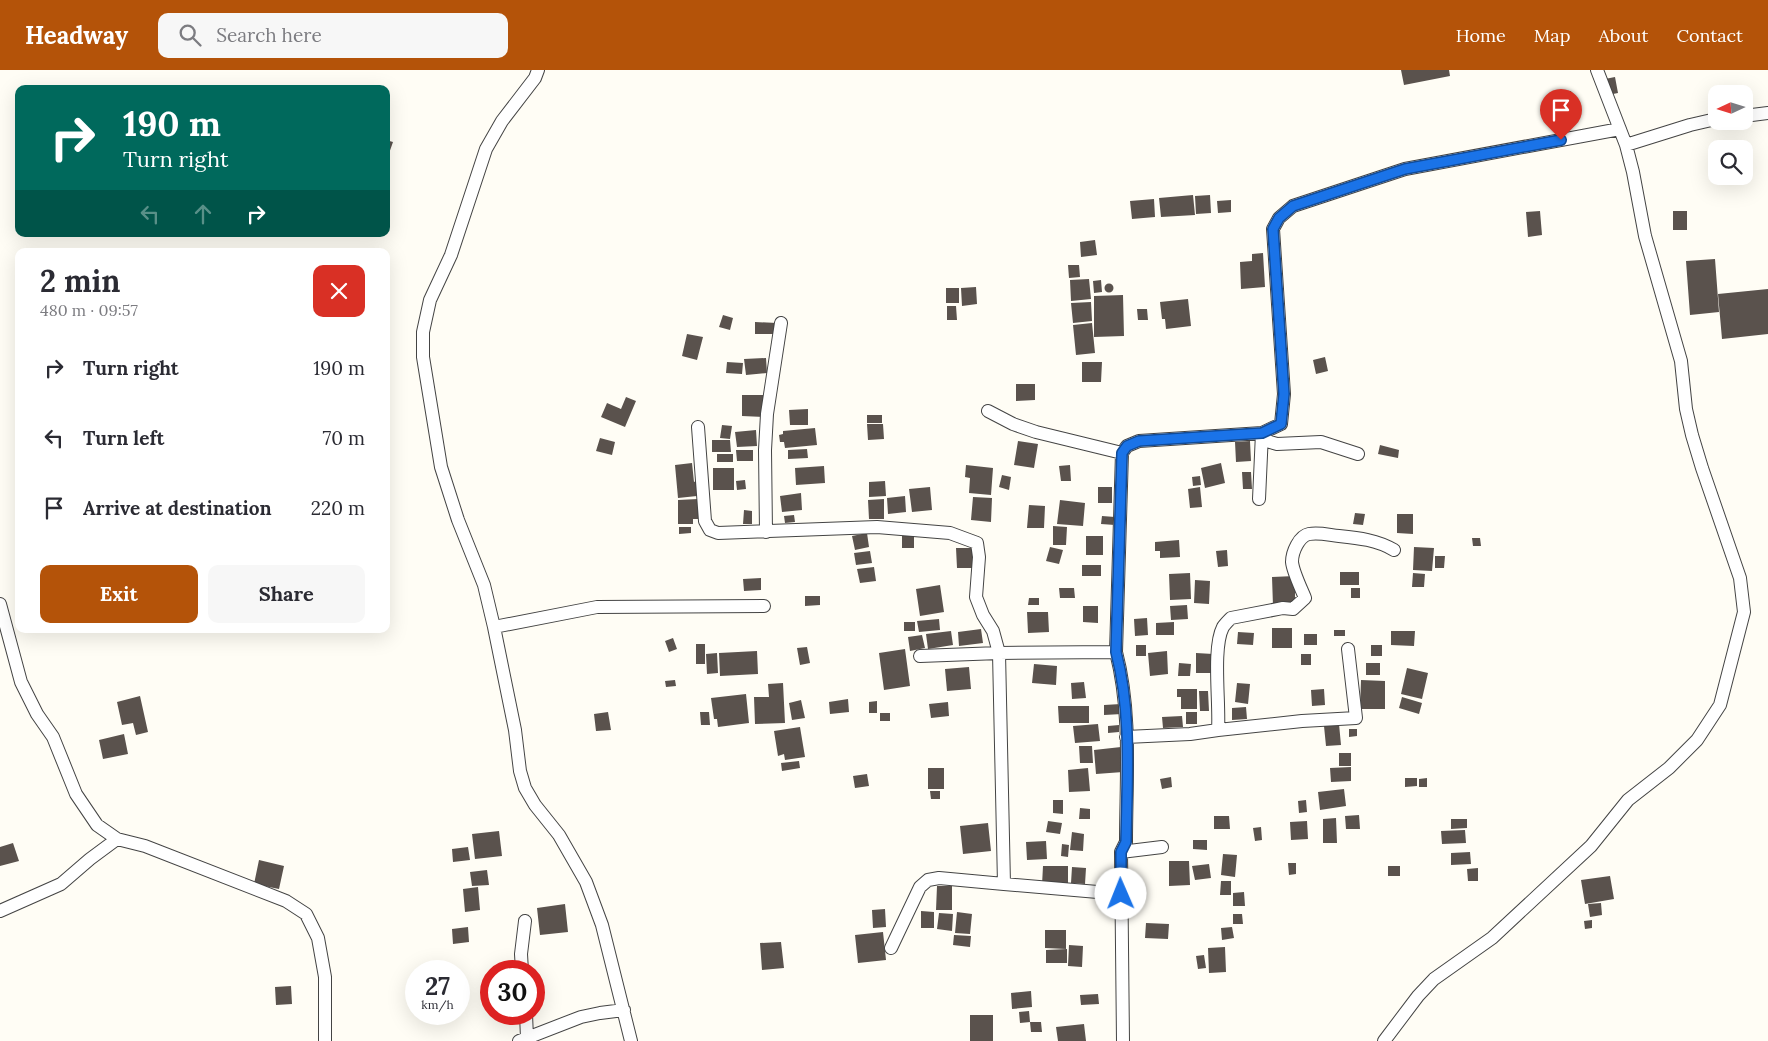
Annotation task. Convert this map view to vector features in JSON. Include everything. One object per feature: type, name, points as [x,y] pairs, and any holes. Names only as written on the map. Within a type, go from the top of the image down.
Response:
[{"type":"street","points":[[538,70],[535,78],[502,121],[486,149],[451,255],[430,300],[423,332],[423,357],[440,467],[458,520],[484,585],[515,730],[520,771],[525,788],[535,805],[559,835],[586,882],[602,925],[631,1041]]},
{"type":"street","points":[[1384,1041],[1418,996],[1434,979],[1492,938],[1591,846],[1628,800],[1669,768],[1697,740],[1720,705],[1744,612],[1740,578],[1692,435],[1686,408],[1681,361],[1645,236],[1626,145],[1597,70]]},
{"type":"street","points":[[1753,115],[1768,113]]},
{"type":"street","points":[[1626,145],[1690,124],[1708,121]]},
{"type":"street","points":[[1123,1041],[1121,852],[1126,842],[1126,737],[1120,671],[1116,652],[1122,453],[1127,446],[1139,441],[1261,435],[1281,424],[1284,394],[1273,229],[1279,218],[1293,206],[1405,169],[1620,129]]},
{"type":"street","points":[[766,532],[765,450],[767,414],[781,323]]},
{"type":"street","points":[[988,411],[1013,424],[1036,432],[1122,453]]},
{"type":"street","points":[[698,427],[705,521],[710,530],[718,533],[877,527],[902,528],[950,533],[977,543],[979,557],[976,597],[983,615],[993,631],[1000,653],[1004,884]]},
{"type":"street","points":[[1261,435],[1270,442],[1277,444],[1321,442],[1358,454]]},
{"type":"street","points":[[1259,499],[1261,435]]},
{"type":"street","points":[[1218,730],[1217,648],[1223,627],[1231,618],[1283,608],[1292,609],[1305,598],[1292,562],[1294,550],[1299,541],[1306,535],[1319,534],[1366,539],[1384,544],[1394,550]]},
{"type":"street","points":[[0,604],[22,682],[38,714],[53,737],[76,794],[97,825],[118,839],[145,846],[286,901],[306,914],[318,938],[325,977],[326,1041]]},
{"type":"street","points":[[494,627],[597,607],[764,606]]},
{"type":"street","points":[[1126,737],[1190,734],[1302,721],[1356,718],[1348,649]]},
{"type":"street","points":[[920,656],[1116,652]]},
{"type":"street","points":[[0,911],[61,884],[90,859],[118,839]]},
{"type":"street","points":[[1121,852],[1162,847]]},
{"type":"street","points":[[891,948],[920,887],[928,880],[939,878],[1121,894]]},
{"type":"street","points":[[522,960],[525,921]]},
{"type":"street","points":[[525,1025],[523,1039],[581,1017],[624,1010]]},
{"type":"building","points":[[1401,70],[1449,70],[1450,76],[1404,85]]},
{"type":"building","points":[[1615,77],[1618,93],[1608,95],[1605,79]]},
{"type":"building","points":[[1571,91],[1577,114],[1555,120],[1549,97]]},
{"type":"building","points":[[1193,195],[1195,215],[1161,217],[1159,198]]},
{"type":"building","points":[[1210,195],[1211,213],[1196,214],[1195,196]]},
{"type":"building","points":[[1154,199],[1155,217],[1132,219],[1130,201]]},
{"type":"building","points":[[1231,200],[1231,212],[1218,213],[1217,201]]},
{"type":"building","points":[[1540,211],[1542,235],[1528,237],[1526,212]]},
{"type":"building","points":[[1673,211],[1687,211],[1687,230],[1673,230]]},
{"type":"building","points":[[1095,240],[1097,255],[1081,257],[1080,242]]},
{"type":"building","points":[[1263,253],[1265,287],[1241,289],[1240,262],[1252,261],[1252,254]]},
{"type":"building","points":[[1715,259],[1719,312],[1690,315],[1686,261]]},
{"type":"building","points":[[1068,265],[1079,265],[1080,277],[1069,278]]},
{"type":"building","points":[[1089,279],[1091,299],[1071,301],[1070,280]]},
{"type":"building","points":[[1101,280],[1102,292],[1094,293],[1093,281]]},
{"type":"building","points":[[1109,283],[1114,288],[1109,293],[1104,288]]},
{"type":"building","points":[[976,287],[977,304],[962,306],[961,288]]},
{"type":"building","points":[[946,288],[959,288],[959,303],[946,303]]},
{"type":"building","points":[[1768,289],[1768,334],[1722,339],[1718,294]]},
{"type":"building","points":[[1123,295],[1124,336],[1094,337],[1094,296]]},
{"type":"building","points":[[1188,299],[1191,326],[1166,329],[1165,319],[1162,319],[1160,302]]},
{"type":"building","points":[[1091,302],[1092,321],[1073,323],[1071,303]]},
{"type":"building","points":[[947,306],[956,306],[957,320],[947,320]]},
{"type":"building","points":[[1137,309],[1147,309],[1148,320],[1138,320]]},
{"type":"building","points":[[723,315],[733,318],[730,330],[719,327]]},
{"type":"building","points":[[755,322],[777,323],[776,334],[755,334]]},
{"type":"building","points":[[1092,323],[1095,353],[1076,355],[1073,325]]},
{"type":"building","points":[[687,334],[703,337],[697,360],[682,356]]},
{"type":"building","points":[[1325,357],[1328,371],[1316,374],[1313,360]]},
{"type":"building","points":[[766,358],[767,373],[746,375],[744,359]]},
{"type":"building","points":[[727,362],[743,363],[742,374],[726,373]]},
{"type":"building","points":[[1082,362],[1102,362],[1101,382],[1082,382]]},
{"type":"building","points":[[1016,384],[1035,384],[1035,400],[1016,401]]},
{"type":"building","points":[[742,395],[764,395],[764,417],[742,416]]},
{"type":"building","points":[[626,397],[636,401],[625,427],[601,417],[607,403],[621,409]]},
{"type":"building","points":[[808,409],[808,425],[790,425],[789,410]]},
{"type":"building","points":[[867,415],[882,415],[882,423],[867,423]]},
{"type":"building","points":[[867,424],[883,424],[884,439],[868,440]]},
{"type":"building","points":[[722,425],[732,426],[730,439],[720,438]]},
{"type":"building","points":[[815,428],[817,445],[785,448],[784,442],[780,442],[779,435],[783,434],[783,431]]},
{"type":"building","points":[[756,430],[757,446],[737,447],[735,432]]},
{"type":"building","points":[[600,438],[615,442],[612,455],[596,451]]},
{"type":"building","points":[[712,440],[730,440],[731,452],[712,452]]},
{"type":"building","points":[[1018,441],[1038,444],[1034,468],[1014,465]]},
{"type":"building","points":[[1250,441],[1251,461],[1236,462],[1235,442]]},
{"type":"building","points":[[1380,445],[1399,450],[1398,458],[1378,454]]},
{"type":"building","points":[[807,449],[808,458],[788,459],[788,450]]},
{"type":"building","points":[[736,450],[753,450],[753,461],[737,461]]},
{"type":"building","points":[[717,454],[733,454],[733,462],[717,462]]},
{"type":"building","points":[[692,463],[697,496],[678,498],[675,465]]},
{"type":"building","points":[[1221,463],[1225,483],[1205,488],[1201,468]]},
{"type":"building","points":[[966,465],[993,468],[991,495],[969,493],[970,478],[965,477]]},
{"type":"building","points":[[1070,465],[1071,481],[1061,481],[1059,466]]},
{"type":"building","points":[[824,466],[825,483],[796,485],[795,468]]},
{"type":"building","points":[[713,468],[734,468],[734,490],[713,490]]},
{"type":"building","points":[[1242,472],[1251,472],[1252,489],[1243,489]]},
{"type":"building","points":[[1002,475],[1011,477],[1009,490],[999,487]]},
{"type":"building","points":[[1200,476],[1201,485],[1193,486],[1192,477]]},
{"type":"building","points":[[745,480],[746,489],[737,490],[736,481]]},
{"type":"building","points":[[885,481],[886,496],[869,497],[869,482]]},
{"type":"building","points":[[930,487],[932,510],[912,512],[909,489]]},
{"type":"building","points":[[1098,487],[1112,487],[1112,503],[1098,503]]},
{"type":"building","points":[[1200,487],[1202,507],[1190,508],[1188,489]]},
{"type":"building","points":[[801,493],[802,510],[782,512],[780,496]]},
{"type":"building","points":[[905,496],[906,512],[888,514],[887,498]]},
{"type":"building","points":[[973,497],[992,498],[991,522],[971,520]]},
{"type":"building","points":[[698,499],[699,519],[693,519],[693,524],[678,524],[678,500]]},
{"type":"building","points":[[884,499],[884,519],[869,519],[868,500]]},
{"type":"building","points":[[1060,500],[1085,503],[1083,526],[1057,524]]},
{"type":"building","points":[[1029,505],[1045,506],[1044,528],[1027,528]]},
{"type":"building","points":[[744,510],[752,511],[752,524],[743,524]]},
{"type":"building","points":[[1355,513],[1365,514],[1363,525],[1353,524]]},
{"type":"building","points":[[1397,514],[1413,514],[1413,534],[1397,533]]},
{"type":"building","points":[[794,515],[795,522],[785,523],[784,516]]},
{"type":"building","points":[[1102,516],[1115,517],[1115,525],[1101,524]]},
{"type":"building","points":[[1053,526],[1067,527],[1066,545],[1053,545]]},
{"type":"building","points":[[679,527],[691,527],[691,533],[679,534]]},
{"type":"building","points":[[867,533],[869,547],[855,550],[852,536]]},
{"type":"building","points":[[902,534],[914,534],[914,548],[902,548]]},
{"type":"building","points":[[1086,536],[1103,536],[1103,555],[1086,555]]},
{"type":"building","points":[[1472,538],[1480,538],[1481,546],[1473,546]]},
{"type":"building","points":[[1179,540],[1180,557],[1160,558],[1160,551],[1155,551],[1155,542]]},
{"type":"building","points":[[1050,547],[1063,550],[1059,564],[1046,561]]},
{"type":"building","points":[[1414,547],[1434,548],[1432,571],[1413,570]]},
{"type":"building","points":[[956,548],[975,548],[975,568],[957,568]]},
{"type":"building","points":[[1227,550],[1228,566],[1218,567],[1216,551]]},
{"type":"building","points":[[870,551],[872,563],[856,565],[854,553]]},
{"type":"building","points":[[1435,556],[1445,556],[1444,568],[1435,568]]},
{"type":"building","points":[[1082,565],[1101,565],[1101,576],[1082,576]]},
{"type":"building","points":[[874,567],[876,581],[860,583],[857,569]]},
{"type":"building","points":[[1340,572],[1359,572],[1359,585],[1340,585]]},
{"type":"building","points":[[1190,573],[1191,599],[1170,600],[1169,574]]},
{"type":"building","points":[[1413,573],[1425,574],[1424,587],[1412,587]]},
{"type":"building","points":[[1295,576],[1295,605],[1273,606],[1272,577]]},
{"type":"building","points":[[761,578],[761,590],[744,591],[743,579]]},
{"type":"building","points":[[1195,580],[1210,581],[1209,604],[1194,603]]},
{"type":"building","points":[[940,585],[944,612],[920,616],[916,589]]},
{"type":"building","points":[[1059,588],[1074,588],[1075,598],[1060,598]]},
{"type":"building","points":[[1351,588],[1360,588],[1360,598],[1351,598]]},
{"type":"building","points":[[805,596],[820,596],[820,605],[805,606]]},
{"type":"building","points":[[1029,598],[1039,598],[1039,605],[1028,605]]},
{"type":"building","points":[[1187,605],[1188,619],[1171,620],[1170,606]]},
{"type":"building","points":[[1083,606],[1098,606],[1098,623],[1083,622]]},
{"type":"building","points":[[1027,612],[1048,612],[1049,632],[1028,633]]},
{"type":"building","points":[[1147,618],[1148,635],[1135,636],[1134,619]]},
{"type":"building","points":[[939,619],[940,630],[919,632],[917,621]]},
{"type":"building","points":[[904,622],[915,622],[915,631],[904,631]]},
{"type":"building","points":[[1174,622],[1174,635],[1156,635],[1156,623]]},
{"type":"building","points":[[1272,628],[1292,628],[1292,648],[1272,648]]},
{"type":"building","points":[[981,629],[983,643],[959,646],[958,632]]},
{"type":"building","points":[[1334,630],[1345,630],[1345,636],[1334,636]]},
{"type":"building","points":[[951,631],[953,645],[928,649],[926,634]]},
{"type":"building","points":[[1391,631],[1415,631],[1414,646],[1391,645]]},
{"type":"building","points":[[1238,632],[1254,633],[1253,645],[1237,644]]},
{"type":"building","points":[[1304,634],[1317,634],[1317,645],[1304,645]]},
{"type":"building","points":[[922,635],[925,648],[910,651],[908,637]]},
{"type":"building","points":[[673,638],[677,649],[669,652],[665,641]]},
{"type":"building","points":[[696,644],[705,644],[705,664],[696,664]]},
{"type":"building","points":[[1136,645],[1146,645],[1146,656],[1136,656]]},
{"type":"building","points":[[1371,645],[1382,645],[1382,656],[1371,656]]},
{"type":"building","points":[[807,647],[810,663],[800,665],[797,648]]},
{"type":"building","points":[[905,649],[910,686],[884,690],[879,653]]},
{"type":"building","points":[[757,651],[758,674],[720,676],[719,653]]},
{"type":"building","points":[[1167,651],[1168,674],[1150,676],[1148,653]]},
{"type":"building","points":[[717,653],[718,673],[707,674],[706,654]]},
{"type":"building","points":[[1196,653],[1213,654],[1212,673],[1196,673]]},
{"type":"building","points":[[1301,654],[1311,654],[1311,665],[1301,665]]},
{"type":"building","points":[[1179,663],[1191,664],[1190,676],[1178,676]]},
{"type":"building","points":[[1366,663],[1380,663],[1380,675],[1366,675]]},
{"type":"building","points":[[1034,664],[1057,666],[1056,685],[1032,683]]},
{"type":"building","points":[[969,667],[971,689],[947,691],[945,669]]},
{"type":"building","points":[[1407,668],[1428,673],[1422,699],[1401,694]]},
{"type":"building","points":[[675,680],[676,686],[666,687],[665,681]]},
{"type":"building","points":[[1361,680],[1385,681],[1385,709],[1360,709]]},
{"type":"building","points":[[1084,682],[1086,698],[1072,699],[1071,683]]},
{"type":"building","points":[[783,683],[785,723],[755,724],[754,697],[769,697],[768,684]]},
{"type":"building","points":[[1237,683],[1250,684],[1248,704],[1235,702]]},
{"type":"building","points":[[1177,689],[1197,689],[1197,709],[1181,709],[1181,697],[1177,697]]},
{"type":"building","points":[[1324,689],[1325,705],[1312,706],[1311,690]]},
{"type":"building","points":[[1199,691],[1208,691],[1209,711],[1200,711]]},
{"type":"building","points":[[746,694],[749,723],[718,727],[717,719],[714,719],[711,698]]},
{"type":"building","points":[[140,696],[148,732],[136,735],[133,723],[122,725],[117,702]]},
{"type":"building","points":[[1402,697],[1422,703],[1419,714],[1399,708]]},
{"type":"building","points":[[848,699],[849,712],[830,714],[829,702]]},
{"type":"building","points":[[801,700],[805,718],[792,720],[789,703]]},
{"type":"building","points":[[877,701],[877,713],[869,713],[869,702]]},
{"type":"building","points":[[948,702],[949,716],[931,718],[929,704]]},
{"type":"building","points":[[1121,704],[1122,714],[1104,715],[1104,705]]},
{"type":"building","points":[[1058,706],[1089,706],[1089,723],[1059,723]]},
{"type":"building","points":[[1246,707],[1247,719],[1232,720],[1232,708]]},
{"type":"building","points":[[608,712],[611,730],[596,731],[594,714]]},
{"type":"building","points":[[700,712],[709,712],[710,725],[701,725]]},
{"type":"building","points":[[1186,712],[1197,712],[1197,724],[1186,724]]},
{"type":"building","points":[[880,713],[890,713],[890,721],[880,721]]},
{"type":"building","points":[[1182,716],[1183,727],[1163,728],[1162,717]]},
{"type":"building","points":[[1098,724],[1100,741],[1075,743],[1073,726]]},
{"type":"building","points":[[1339,724],[1341,745],[1326,746],[1324,726]]},
{"type":"building","points":[[1119,725],[1119,732],[1108,733],[1108,726]]},
{"type":"building","points":[[800,727],[805,757],[785,760],[784,754],[778,756],[774,731]]},
{"type":"building","points":[[1349,729],[1357,729],[1357,736],[1349,737]]},
{"type":"building","points":[[124,734],[128,754],[103,759],[99,740]]},
{"type":"building","points":[[1079,746],[1092,746],[1093,763],[1080,763]]},
{"type":"building","points":[[1121,747],[1123,772],[1096,774],[1094,750]]},
{"type":"building","points":[[1339,753],[1351,753],[1351,766],[1339,766]]},
{"type":"building","points":[[799,761],[800,768],[782,771],[781,763]]},
{"type":"building","points":[[1351,767],[1351,781],[1331,782],[1330,768]]},
{"type":"building","points":[[928,768],[944,768],[944,789],[928,789]]},
{"type":"building","points":[[1088,768],[1090,791],[1069,792],[1068,770]]},
{"type":"building","points":[[867,774],[869,786],[855,788],[853,776]]},
{"type":"building","points":[[1171,777],[1172,787],[1162,789],[1160,779]]},
{"type":"building","points":[[1405,778],[1417,778],[1417,786],[1405,787]]},
{"type":"building","points":[[1427,778],[1427,787],[1419,787],[1419,779]]},
{"type":"building","points":[[1344,789],[1346,806],[1320,810],[1318,792]]},
{"type":"building","points":[[930,791],[940,791],[940,799],[931,799]]},
{"type":"building","points":[[1053,800],[1063,800],[1063,814],[1053,813]]},
{"type":"building","points":[[1306,800],[1307,812],[1299,813],[1298,801]]},
{"type":"building","points":[[1080,808],[1090,809],[1090,819],[1079,819]]},
{"type":"building","points":[[1359,815],[1360,829],[1346,829],[1345,816]]},
{"type":"building","points":[[1214,816],[1229,816],[1230,829],[1214,829]]},
{"type":"building","points":[[1336,818],[1337,843],[1323,843],[1323,819]]},
{"type":"building","points":[[1451,819],[1467,819],[1467,828],[1451,829]]},
{"type":"building","points":[[1048,821],[1062,823],[1060,834],[1046,832]]},
{"type":"building","points":[[1307,821],[1308,839],[1291,840],[1290,822]]},
{"type":"building","points":[[988,823],[991,851],[963,854],[960,826]]},
{"type":"building","points":[[1261,827],[1262,840],[1255,841],[1253,828]]},
{"type":"building","points":[[1465,830],[1466,843],[1442,844],[1441,831]]},
{"type":"building","points":[[499,831],[502,856],[475,859],[472,834]]},
{"type":"building","points":[[1072,832],[1084,834],[1083,851],[1070,850]]},
{"type":"building","points":[[1193,840],[1207,840],[1207,850],[1193,849]]},
{"type":"building","points":[[1046,841],[1047,859],[1027,860],[1026,842]]},
{"type":"building","points":[[13,843],[19,861],[0,866],[0,847]]},
{"type":"building","points":[[1062,844],[1069,845],[1068,857],[1061,856]]},
{"type":"building","points":[[468,847],[470,860],[453,862],[452,849]]},
{"type":"building","points":[[1470,852],[1471,864],[1451,865],[1451,853]]},
{"type":"building","points":[[1223,854],[1237,855],[1235,877],[1221,875]]},
{"type":"building","points":[[259,860],[284,866],[279,889],[254,884]]},
{"type":"building","points":[[1169,861],[1189,861],[1190,885],[1169,886]]},
{"type":"building","points":[[1288,863],[1296,863],[1296,874],[1289,875]]},
{"type":"building","points":[[1209,864],[1211,878],[1195,880],[1192,866]]},
{"type":"building","points":[[1043,866],[1068,866],[1068,886],[1042,885]]},
{"type":"building","points":[[1388,866],[1400,866],[1400,876],[1388,876]]},
{"type":"building","points":[[1072,867],[1086,868],[1085,884],[1071,883]]},
{"type":"building","points":[[1478,868],[1478,881],[1468,881],[1467,869]]},
{"type":"building","points":[[487,870],[489,885],[472,886],[470,872]]},
{"type":"building","points":[[1610,876],[1614,899],[1585,904],[1581,880]]},
{"type":"building","points":[[1221,881],[1231,881],[1231,895],[1220,895]]},
{"type":"building","points":[[937,886],[952,886],[952,910],[936,910]]},
{"type":"building","points":[[478,887],[480,910],[465,912],[463,889]]},
{"type":"building","points":[[1244,892],[1245,906],[1233,906],[1233,893]]},
{"type":"building","points":[[1601,903],[1602,915],[1590,917],[1588,904]]},
{"type":"building","points":[[565,904],[568,932],[540,935],[537,908]]},
{"type":"building","points":[[885,909],[886,927],[873,928],[872,910]]},
{"type":"building","points":[[921,911],[934,912],[934,928],[921,928]]},
{"type":"building","points":[[957,912],[972,914],[970,934],[955,933]]},
{"type":"building","points":[[939,913],[953,914],[952,931],[937,929]]},
{"type":"building","points":[[1233,914],[1242,914],[1243,924],[1233,924]]},
{"type":"building","points":[[1592,920],[1592,928],[1585,929],[1584,921]]},
{"type":"building","points":[[1146,923],[1169,924],[1168,939],[1145,938]]},
{"type":"building","points":[[468,927],[469,942],[453,944],[452,929]]},
{"type":"building","points":[[1232,927],[1234,938],[1222,940],[1221,928]]},
{"type":"building","points":[[1045,930],[1066,930],[1066,949],[1045,948]]},
{"type":"building","points":[[883,932],[886,960],[858,963],[855,935]]},
{"type":"building","points":[[954,935],[971,936],[970,947],[953,945]]},
{"type":"building","points":[[781,942],[784,968],[762,970],[760,943]]},
{"type":"building","points":[[1069,945],[1083,946],[1082,967],[1068,966]]},
{"type":"building","points":[[1225,947],[1226,972],[1209,973],[1208,948]]},
{"type":"building","points":[[1067,949],[1067,963],[1046,963],[1046,950]]},
{"type":"building","points":[[1204,955],[1206,968],[1198,969],[1196,956]]},
{"type":"building","points":[[291,986],[292,1004],[276,1005],[275,987]]},
{"type":"building","points":[[1031,991],[1032,1007],[1012,1009],[1011,993]]},
{"type":"building","points":[[1098,994],[1099,1004],[1081,1005],[1080,995]]},
{"type":"building","points":[[1029,1011],[1030,1022],[1020,1023],[1019,1012]]},
{"type":"building","points":[[970,1015],[993,1015],[993,1041],[970,1041]]},
{"type":"building","points":[[1030,1022],[1041,1022],[1042,1032],[1031,1032]]},
{"type":"building","points":[[1084,1024],[1086,1041],[1058,1041],[1056,1027]]},
{"type":"route","points":[[1121,894],[1121,852],[1126,842],[1126,737],[1120,671],[1116,652],[1122,453],[1127,446],[1139,441],[1262,433],[1281,424],[1284,394],[1273,229],[1279,218],[1293,206],[1405,169],[1561,140]]}]
